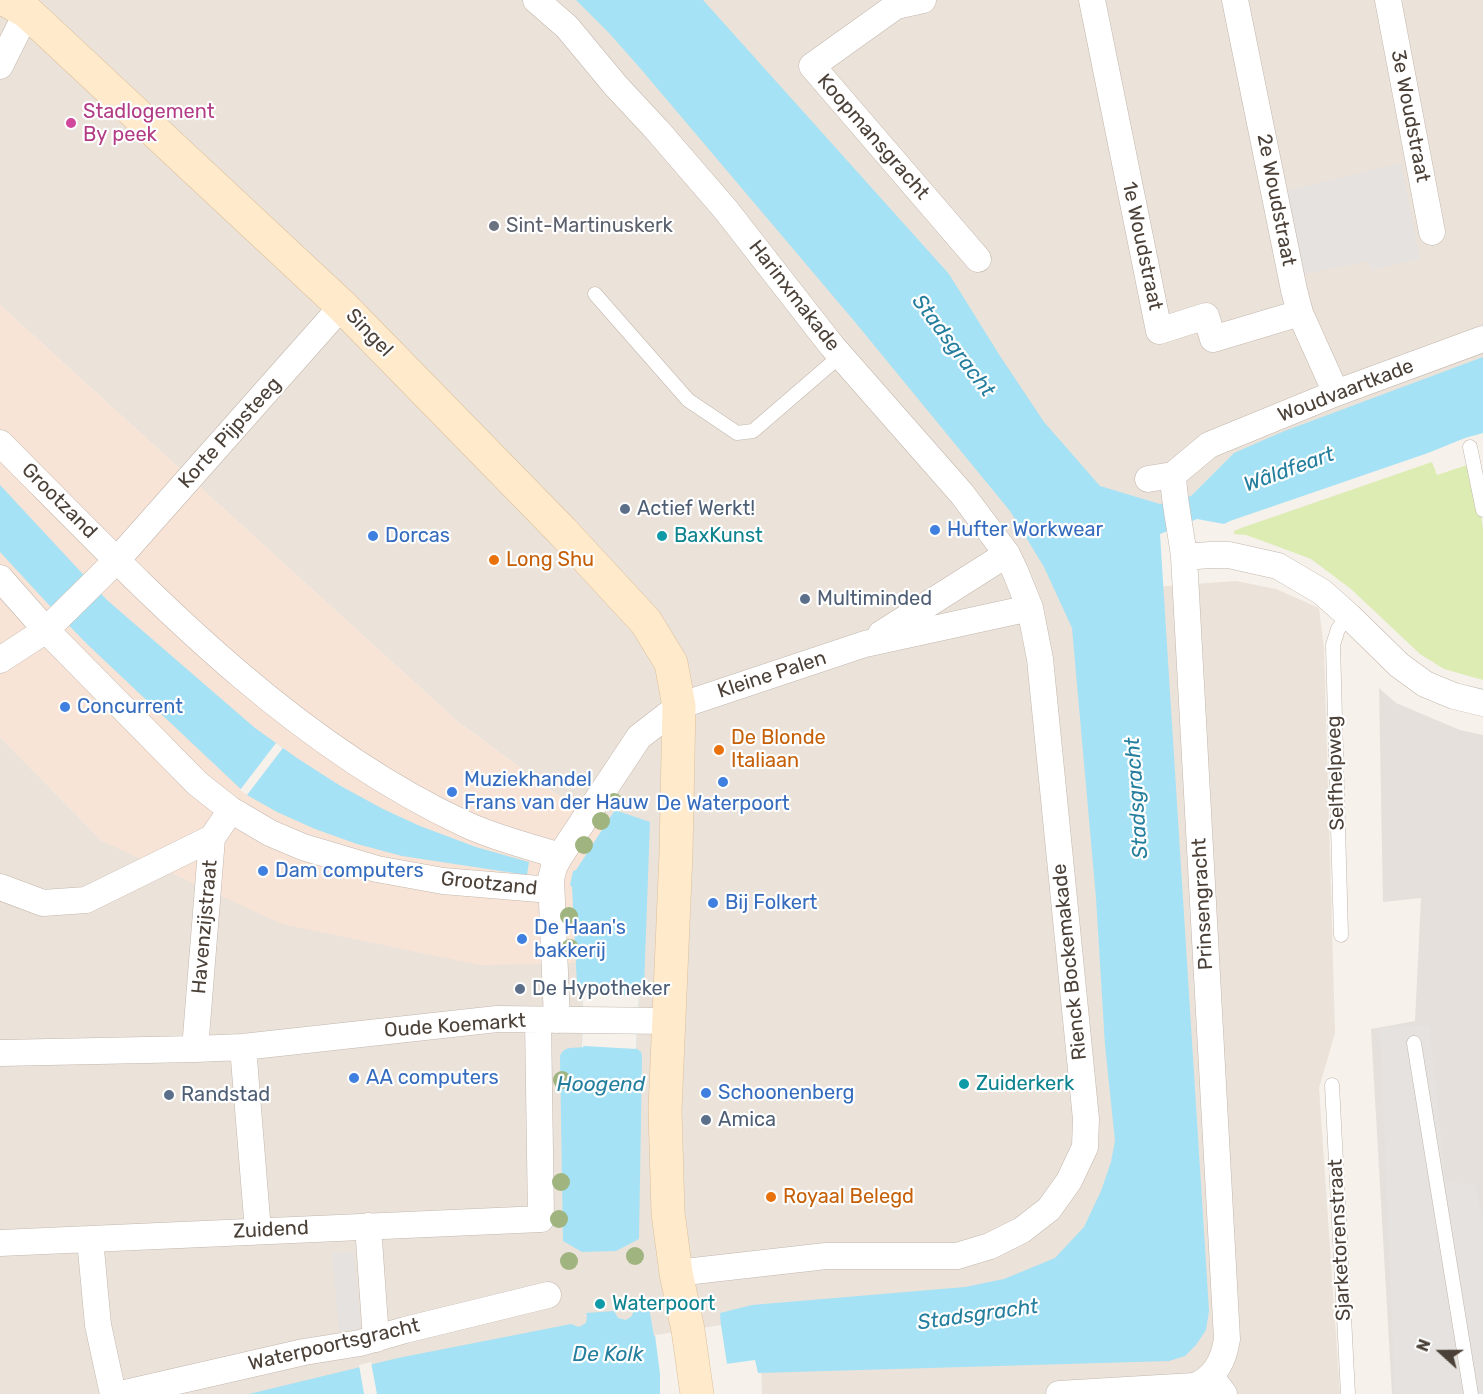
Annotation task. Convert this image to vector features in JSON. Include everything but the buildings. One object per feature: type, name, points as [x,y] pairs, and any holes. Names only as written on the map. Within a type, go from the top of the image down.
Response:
[{"type":"main road","name":"Singel","points":[[17,6],[342,306],[562,531],[646,622],[671,663],[679,706]]},
{"type":"main road","points":[[679,706],[676,853],[653,1021],[665,1110],[668,1201],[676,1273],[695,1381]]},
{"type":"street","name":"Harinxmakade","points":[[536,0],[567,27],[726,210],[840,356],[962,494],[1007,554],[1030,608]]},
{"type":"street","points":[[895,3],[922,0]]},
{"type":"street","name":"1e Woudstraat","points":[[1092,0],[1159,331],[1206,316],[1213,339],[1300,313]]},
{"type":"street","name":"2e Woudstraat","points":[[1235,0],[1294,290],[1300,313],[1336,393]]},
{"type":"street","name":"3e Woudstraat","points":[[1388,0],[1432,232]]},
{"type":"street","name":"Koopmansgracht","points":[[895,3],[812,66],[978,259]]},
{"type":"street","points":[[0,66],[17,6]]},
{"type":"street","name":"Korte Pijpsteeg","points":[[117,560],[342,306]]},
{"type":"street","name":"Woudvaartkade","points":[[1209,445],[1336,393],[1483,339]]},
{"type":"street","name":"Grootzand","points":[[0,443],[202,641],[322,740],[419,801],[501,838],[560,856],[554,867],[551,890],[443,881],[377,869],[303,847],[270,833],[231,810],[198,784],[53,623],[0,578]]},
{"type":"street","name":"Prinsengracht","points":[[1209,445],[1165,484],[1181,531],[1184,557],[1227,1339],[1218,1386]]},
{"type":"street","name":"Kleine Palen","points":[[866,644],[1007,554]]},
{"type":"street","points":[[1184,557],[1230,555],[1278,566],[1322,592],[1399,665],[1425,684],[1454,696],[1483,703]]},
{"type":"street","points":[[0,660],[53,623],[117,560]]},
{"type":"street","name":"Kleine Palen","points":[[679,706],[866,644],[1030,608]]},
{"type":"street","name":"Rienck Bockemakade","points":[[676,1273],[826,1256],[957,1256],[990,1246],[1022,1230],[1049,1209],[1070,1181],[1085,1147],[1086,1119],[1040,659],[1030,608]]},
{"type":"street","points":[[560,856],[639,736],[679,706]]},
{"type":"street","name":"Havenzijstraat","points":[[195,1049],[212,838],[231,810]]},
{"type":"street","points":[[0,887],[43,903],[86,900],[212,838]]},
{"type":"street","points":[[548,1020],[551,890]]},
{"type":"street","name":"Oude Koemarkt","points":[[0,1053],[243,1047],[497,1019],[653,1021]]},
{"type":"street","name":"Zuidend","points":[[0,1243],[541,1219],[548,1020]]},
{"type":"street","points":[[243,1047],[258,1231]]},
{"type":"street","points":[[368,1226],[375,1339]]},
{"type":"street","points":[[90,1239],[98,1324],[114,1394]]},
{"type":"street","name":"Waterpoortsgracht","points":[[121,1394],[304,1352],[360,1343],[548,1295]]},
{"type":"street","points":[[1059,1394],[1187,1387],[1202,1383],[1218,1386]]},
{"type":"lane","points":[[595,294],[688,400],[736,433],[753,430],[840,356]]},
{"type":"lane","points":[[1470,447],[1483,510]]},
{"type":"lane","name":"Selfhelpweg","points":[[1341,935],[1333,645],[1338,629],[1349,616]]},
{"type":"lane","points":[[1414,1043],[1471,1394]]},
{"type":"lane","name":"Sjarketorenstraat","points":[[1332,1085],[1348,1394]]},
{"type":"shaded area","points":[[0,0],[592,0],[1067,576],[1144,1072],[1102,1218],[1047,1276],[730,1329],[296,1394],[0,1394],[0,737],[102,841],[617,829],[556,794],[457,721],[0,305]]},
{"type":"shaded area","points":[[675,0],[1483,0],[1483,374],[1195,498],[1157,510],[1093,492]]},
{"type":"shaded area","points":[[1401,163],[1420,259],[1371,270],[1368,261],[1299,275],[1281,192]]},
{"type":"shaded area","points":[[0,305],[457,721],[556,794],[617,829],[586,963],[480,965],[282,924],[102,841],[0,737]]},
{"type":"shaded area","points":[[1236,581],[1276,589],[1319,608],[1324,649],[1335,1033],[1319,1088],[1340,1394],[762,1394],[761,1368],[1136,1347],[1155,587]]},
{"type":"shaded area","points":[[1379,688],[1396,703],[1460,730],[1483,735],[1483,1394],[1392,1394],[1371,1029],[1415,1021],[1421,898],[1383,902]]},
{"type":"shaded area","points":[[1429,1025],[1446,1182],[1475,1185],[1483,1221],[1483,1394],[1395,1394],[1380,1028]]},
{"type":"shaded area","points":[[354,1252],[361,1329],[339,1331],[332,1253]]},
{"type":"green space","points":[[1432,462],[1437,475],[1473,463],[1483,529],[1483,680],[1444,669],[1420,654],[1351,589],[1311,559],[1246,535],[1234,534],[1234,531],[1244,527]]},
{"type":"water","points":[[576,0],[703,0],[949,274],[1044,422],[1100,486],[1160,504],[1191,496],[1234,453],[1282,432],[1483,357],[1483,433],[1224,524],[1197,519],[1160,534],[1209,1311],[1206,1330],[1185,1356],[1169,1361],[758,1373],[755,1360],[660,1373],[660,1394],[249,1394],[398,1358],[571,1324],[579,1327],[586,1323],[586,1313],[614,1311],[618,1318],[626,1320],[632,1316],[634,1309],[632,1303],[648,1302],[654,1336],[721,1327],[720,1313],[752,1305],[965,1287],[1004,1279],[1055,1258],[1084,1227],[1101,1191],[1111,1162],[1115,1141],[1105,1045],[1096,898],[1072,628],[1044,567],[1010,511],[855,322],[640,68]]},
{"type":"water","points":[[0,485],[107,600],[255,728],[339,785],[383,809],[476,847],[529,862],[527,875],[402,856],[357,844],[315,829],[247,795],[87,644],[0,552]]},
{"type":"water","name":"Hoogend","points":[[615,810],[650,822],[644,987],[639,995],[636,1048],[642,1056],[639,1239],[616,1251],[582,1252],[563,1241],[560,1056],[567,1049],[582,1047],[583,994],[578,990],[577,985],[572,887],[570,885],[573,871],[576,870]]},
{"type":"pier","points":[[276,743],[283,748],[247,795],[240,790]]},
{"type":"pier","points":[[583,993],[639,995],[636,1049],[584,1046],[582,1048]]},
{"type":"pier","points":[[721,1325],[727,1364],[660,1374],[655,1335]]},
{"type":"pier","points":[[371,1362],[377,1394],[364,1394],[359,1365]]},
{"type":"place","name":"Stadlogement By peek","points":[[71,123]]},
{"type":"place","name":"Sint-Martinuskerk","points":[[494,226]]},
{"type":"place","name":"Actief Werkt!","points":[[625,509]]},
{"type":"place","name":"Hufter Workwear","points":[[935,530]]},
{"type":"place","name":"Dorcas","points":[[373,536]]},
{"type":"place","name":"BaxKunst","points":[[662,536]]},
{"type":"place","name":"Long Shu","points":[[494,560]]},
{"type":"place","name":"Multiminded","points":[[805,599]]},
{"type":"place","name":"Concurrent","points":[[65,707]]},
{"type":"place","name":"De Blonde Italiaan","points":[[719,750]]},
{"type":"place","name":"De Waterpoort","points":[[723,782]]},
{"type":"place","name":"Muziekhandel Frans van der Hauw","points":[[452,792]]},
{"type":"place","name":"Dam computers","points":[[263,871]]},
{"type":"place","name":"Bij Folkert","points":[[713,903]]},
{"type":"place","name":"De Haan's bakkerij","points":[[522,939]]},
{"type":"place","name":"De Hypotheker","points":[[520,989]]},
{"type":"place","name":"AA computers","points":[[354,1078]]},
{"type":"place","name":"Zuiderkerk","points":[[964,1084]]},
{"type":"place","name":"Schoonenberg","points":[[706,1093]]},
{"type":"place","name":"Randstad","points":[[169,1095]]},
{"type":"place","name":"Amica","points":[[706,1120]]},
{"type":"place","name":"Royaal Belegd","points":[[771,1197]]},
{"type":"place","name":"Waterpoort","points":[[600,1304]]},
{"type":"water label","name":"Stadsgracht","points":[[953,346]]},
{"type":"water label","name":"Wâldfeart","points":[[1289,470]]},
{"type":"water label","name":"Stadsgracht","points":[[1137,798]]},
{"type":"water label","name":"Stadsgracht","points":[[978,1315]]},
{"type":"water label","name":"De Kolk","points":[[608,1355]]}]
